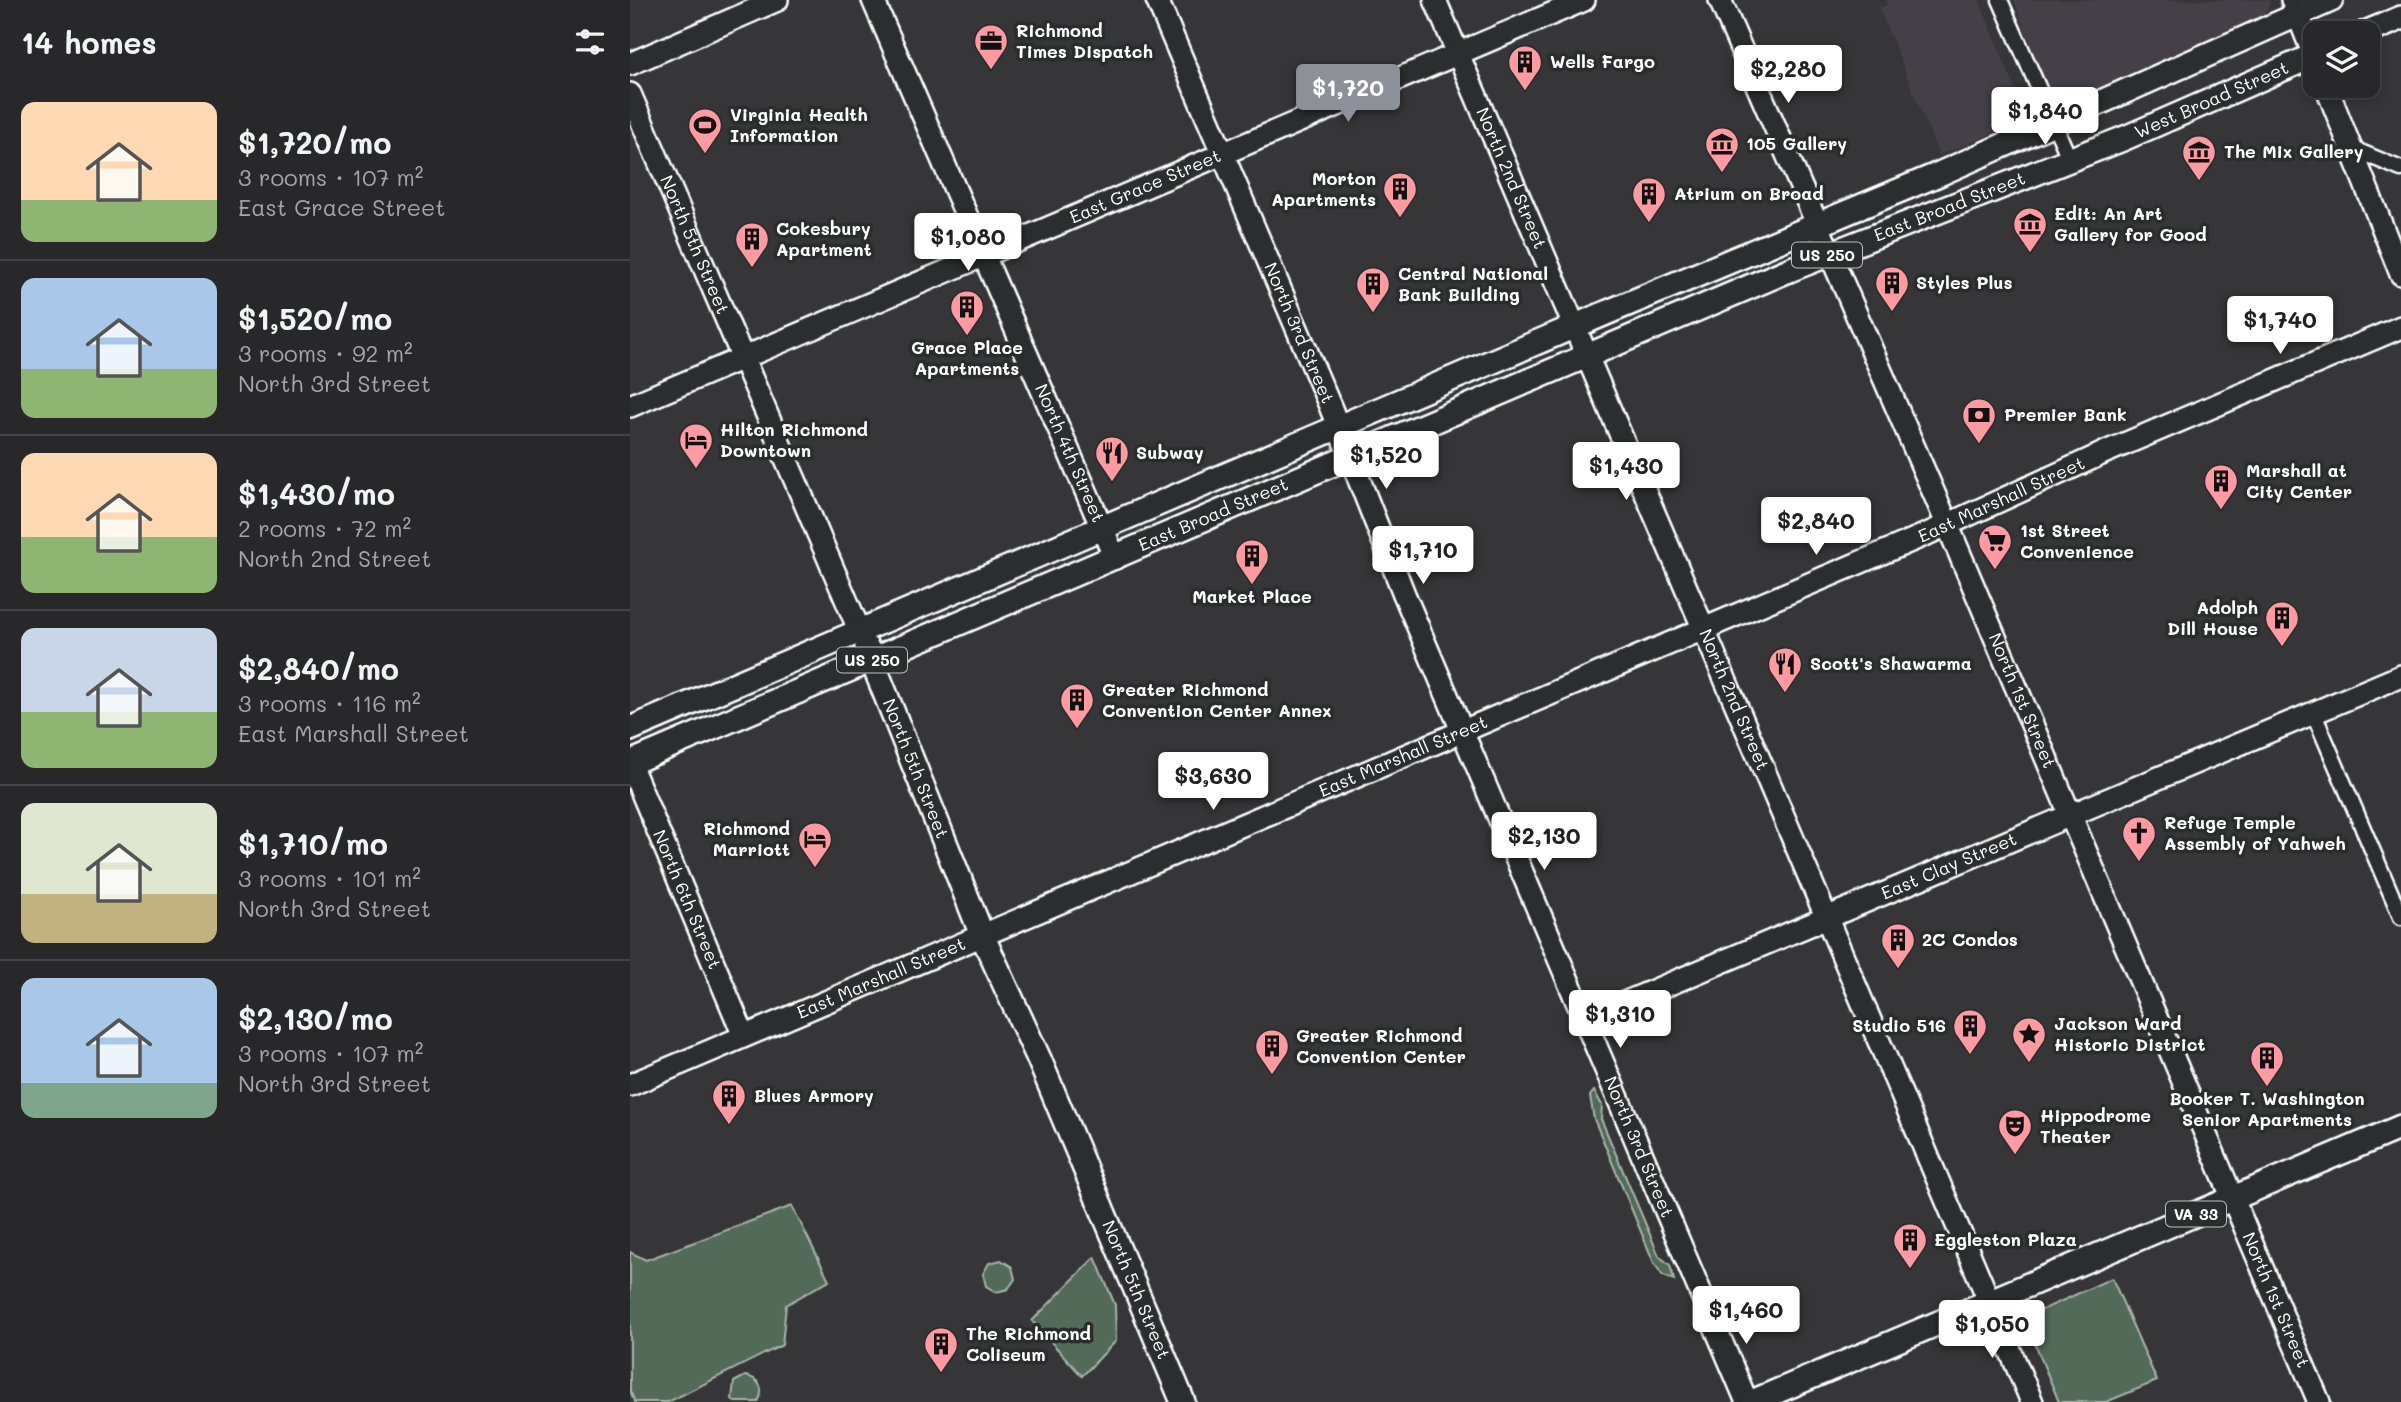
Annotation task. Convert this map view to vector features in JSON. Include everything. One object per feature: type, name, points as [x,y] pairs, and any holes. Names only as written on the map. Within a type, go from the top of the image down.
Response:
[{"type":"main road","name":"US 250","points":[[2053,123],[2295,7],[2331,0]]},
{"type":"main road","points":[[2380,27],[2401,18]]},
{"type":"main road","name":"West Broad Street","points":[[2068,158],[2163,122],[2303,61]]},
{"type":"main road","name":"East Broad Street","points":[[630,729],[1103,530],[1575,326],[1817,227],[2053,123]]},
{"type":"main road","name":"East Broad Street","points":[[630,764],[1829,254],[2068,158]]},
{"type":"main road","name":"North 5th Street","points":[[860,632],[982,935],[1039,1059],[1183,1402]]},
{"type":"main road","name":"VA 33","points":[[1749,1402],[2401,1127]]},
{"type":"street","points":[[630,64],[778,0]]},
{"type":"street","name":"North 4th Street","points":[[873,0],[1115,558]]},
{"type":"street","name":"North 3rd Street","points":[[1157,0],[1339,428],[1462,731],[1584,1020],[1749,1402]]},
{"type":"street","name":"North 2nd Street","points":[[1435,0],[1702,629],[1828,915],[2032,1402]]},
{"type":"street","name":"East Grace Street","points":[[630,406],[1584,0]]},
{"type":"street","name":"North 1st Street","points":[[1720,0],[1947,525],[2319,1402]]},
{"type":"street","points":[[2000,0],[2068,158]]},
{"type":"street","points":[[2295,7],[2303,27]]},
{"type":"street","name":"North 5th Street","points":[[630,94],[860,632]]},
{"type":"street","points":[[2331,98],[2401,274]]},
{"type":"street","points":[[2351,148],[2401,170]]},
{"type":"street","name":"East Marshall Street","points":[[630,1085],[1947,525],[2174,423],[2401,327]]},
{"type":"street","name":"East Clay Street","points":[[1584,1020],[2401,676]]},
{"type":"street","points":[[2314,714],[2401,918]]},
{"type":"street","name":"North 6th Street","points":[[630,764],[744,1037]]},
{"type":"shaded area","points":[[1886,0],[1979,0],[2022,105],[2012,126],[1939,155],[1879,8],[1888,5]]},
{"type":"shaded area","points":[[2014,0],[2270,1],[2263,22],[2076,102],[2053,104]]},
{"type":"green space","points":[[1594,1091],[1602,1105],[1601,1119],[1659,1256],[1670,1265],[1674,1280],[1663,1276],[1654,1263],[1594,1119],[1590,1096]]},
{"type":"green space","points":[[792,1206],[829,1280],[786,1305],[782,1345],[668,1402],[635,1402],[630,1391],[630,1252],[646,1260]]},
{"type":"green space","points":[[1095,1257],[1115,1305],[1116,1341],[1082,1376],[1032,1321]]},
{"type":"green space","points":[[1001,1260],[1012,1267],[1015,1279],[1008,1289],[996,1292],[986,1286],[983,1274],[989,1263]]},
{"type":"green space","points":[[2112,1278],[2157,1381],[2106,1402],[2059,1402],[2024,1318]]},
{"type":"green space","points":[[745,1376],[760,1385],[758,1402],[735,1402],[732,1399],[734,1382]]},
{"type":"place","name":"Richmond Times Dispatch","points":[[991,71]]},
{"type":"place","name":"Wells Fargo","points":[[1525,92]]},
{"type":"place","name":"Virginia Health Information","points":[[705,155]]},
{"type":"place","name":"105 Gallery","points":[[1722,174]]},
{"type":"place","name":"The Mix Gallery","points":[[2199,182]]},
{"type":"place","name":"Morton Apartments","points":[[1400,219]]},
{"type":"place","name":"Atrium on Broad","points":[[1649,224]]},
{"type":"place","name":"Edit: An Art Gallery for Good","points":[[2030,254]]},
{"type":"place","name":"Cokesbury Apartment","points":[[752,269]]},
{"type":"place","name":"Styles Plus","points":[[1892,313]]},
{"type":"place","name":"Central National Bank Building","points":[[1373,314]]},
{"type":"place","name":"Grace Place Apartments","points":[[967,337]]},
{"type":"place","name":"Premier Bank","points":[[1979,445]]},
{"type":"place","name":"Hilton Richmond Downtown","points":[[696,470]]},
{"type":"place","name":"Subway","points":[[1112,483]]},
{"type":"place","name":"Marshall at City Center","points":[[2221,511]]},
{"type":"place","name":"1st Street Convenience","points":[[1995,571]]},
{"type":"place","name":"Market Place","points":[[1252,586]]},
{"type":"place","name":"Adolph Dill House","points":[[2282,648]]},
{"type":"place","name":"Scott's Shawarma","points":[[1785,694]]},
{"type":"place","name":"Greater Richmond Convention Center Annex","points":[[1077,730]]},
{"type":"place","name":"Refuge Temple Assembly of Yahweh","points":[[2139,863]]},
{"type":"place","name":"Richmond Marriott","points":[[815,869]]},
{"type":"place","name":"2C Condos","points":[[1898,970]]},
{"type":"place","name":"Studio 516","points":[[1970,1056]]},
{"type":"place","name":"Jackson Ward Historic District","points":[[2029,1064]]},
{"type":"place","name":"Greater Richmond Convention Center","points":[[1272,1076]]},
{"type":"place","name":"Booker T. Washington Senior Apartments","points":[[2267,1088]]},
{"type":"place","name":"Blues Armory","points":[[729,1126]]},
{"type":"place","name":"Hippodrome Theater","points":[[2015,1156]]},
{"type":"place","name":"Eggleston Plaza","points":[[1910,1270]]},
{"type":"place","name":"The Richmond Coliseum","points":[[941,1374]]}]
